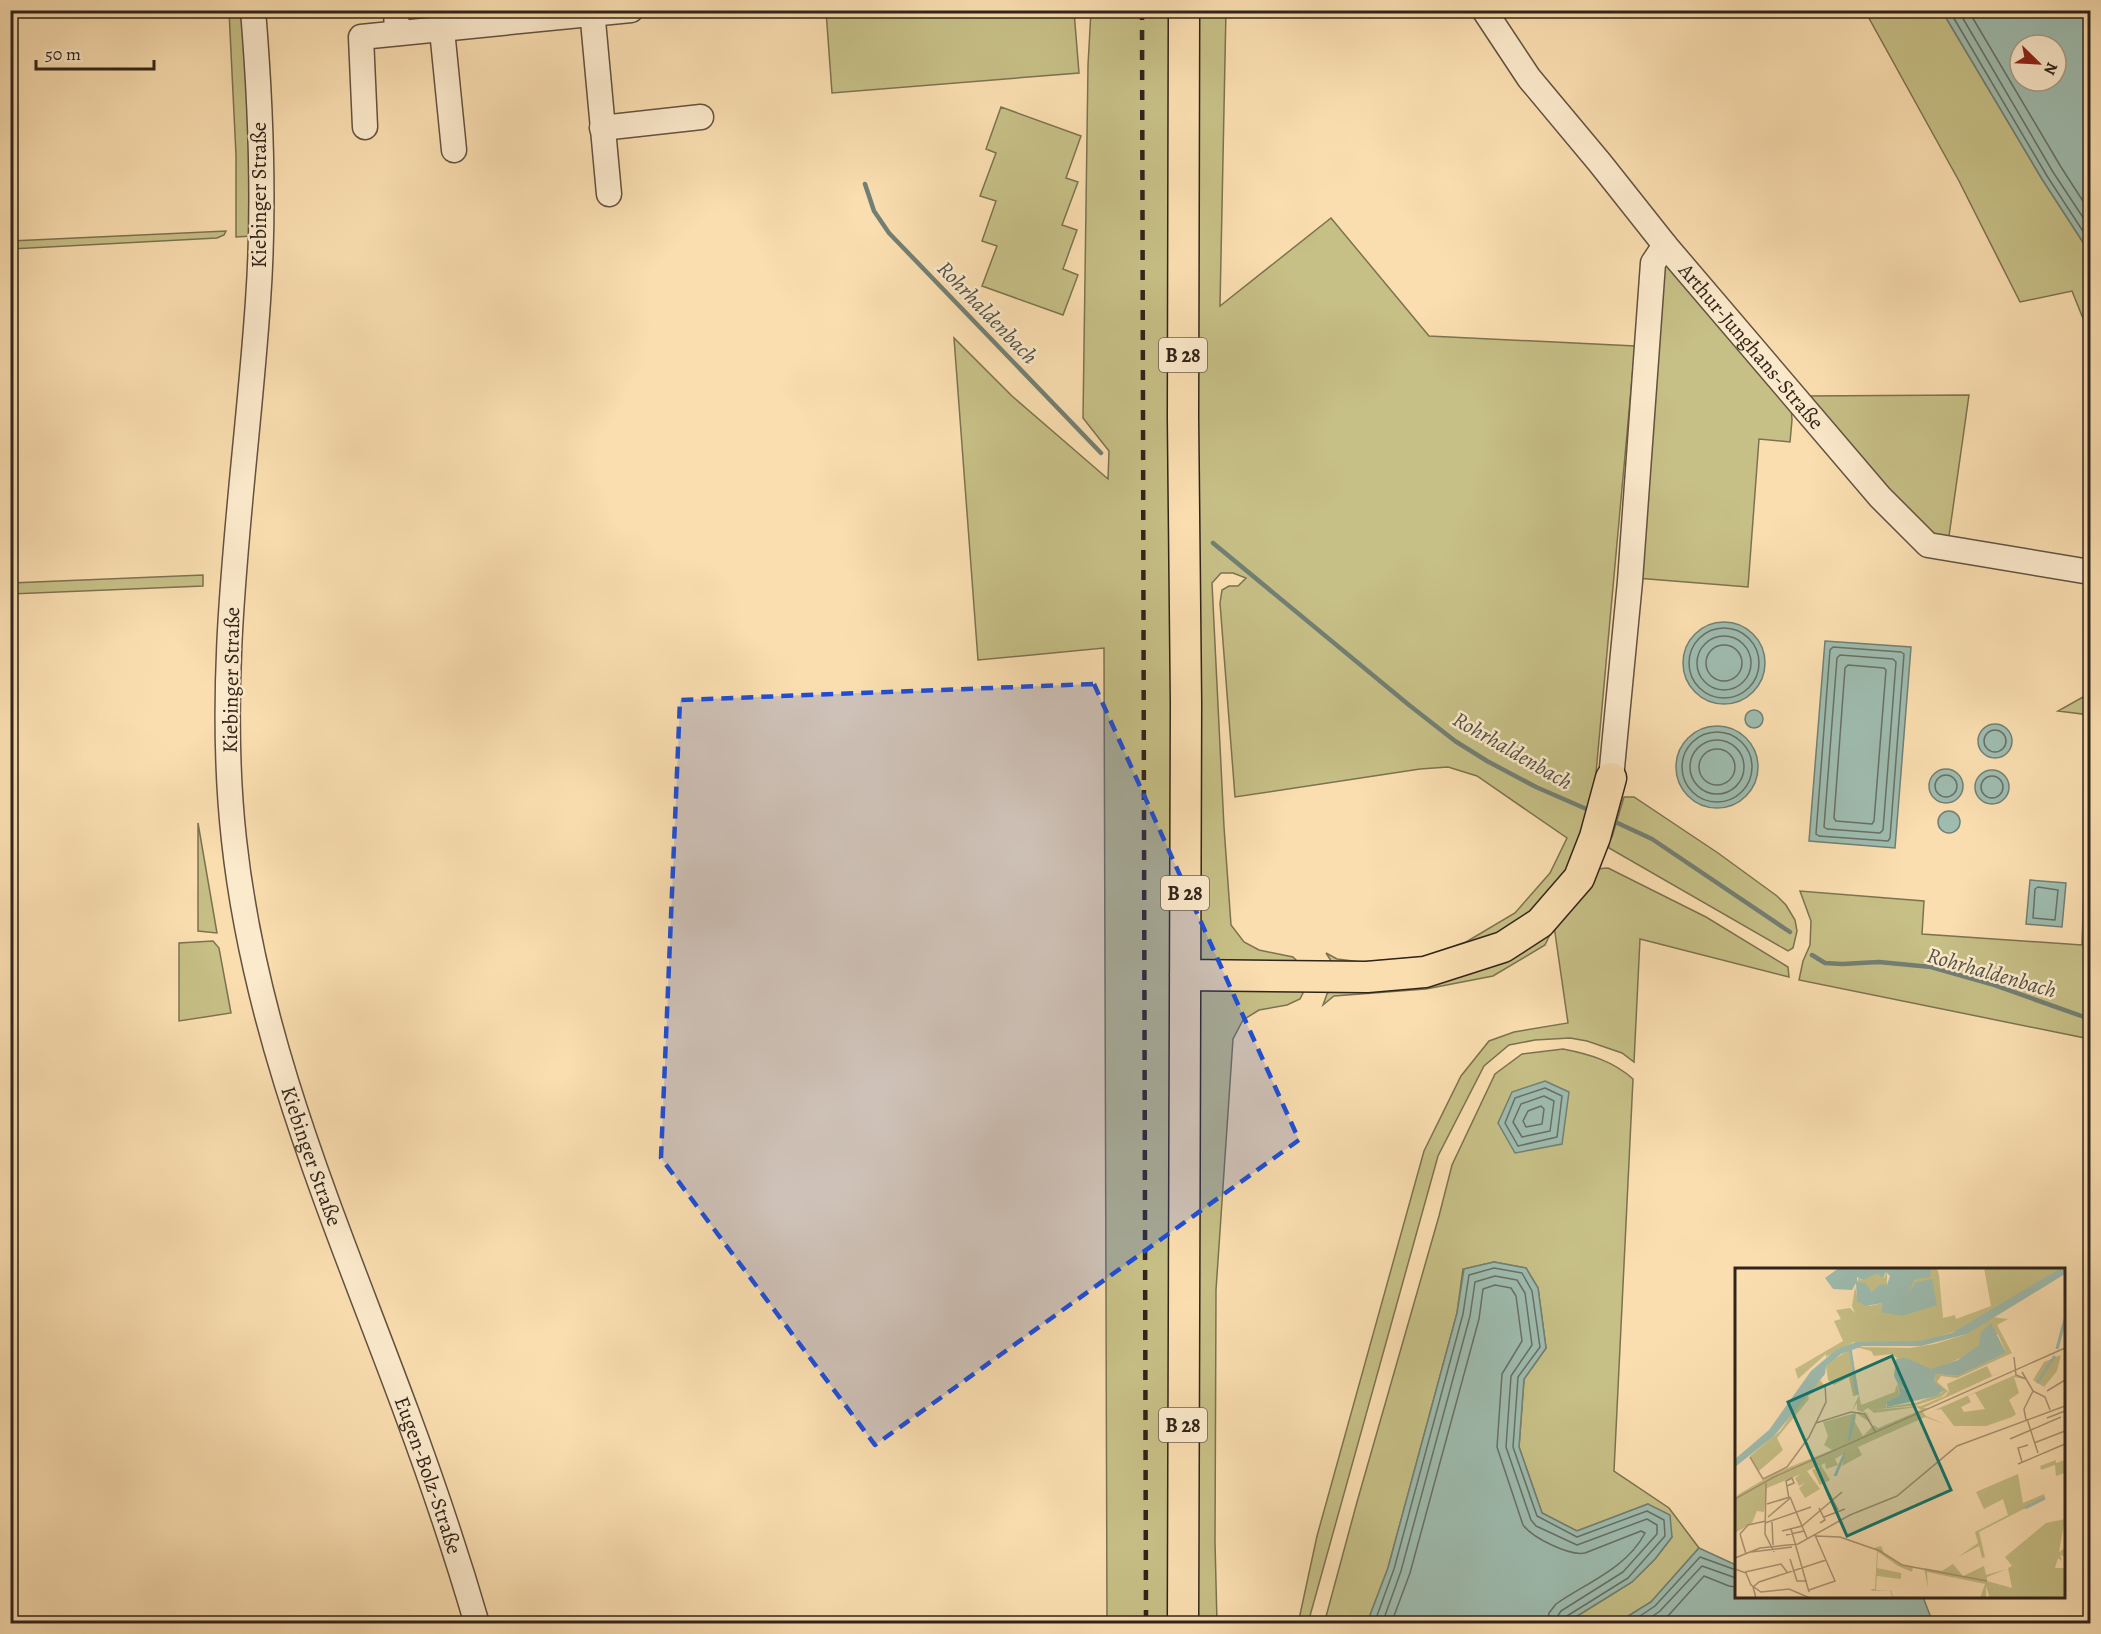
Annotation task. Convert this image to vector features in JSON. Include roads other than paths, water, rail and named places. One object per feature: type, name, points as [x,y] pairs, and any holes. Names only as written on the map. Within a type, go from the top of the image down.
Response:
[{"type":"main road","name":"B 28","points":[[1183,1623],[1186,703],[1182,208],[1184,10]]},
{"type":"main road","points":[[1185,975],[1367,977],[1425,972],[1503,947],[1540,922],[1579,878],[1595,837],[1609,787]]},
{"type":"street","name":"Kiebinger Straße","points":[[253,10],[261,153],[261,223],[258,297],[230,636],[228,728],[233,836],[246,926],[266,1018],[314,1168],[375,1329]]},
{"type":"street","points":[[365,127],[361,37],[397,22],[442,30],[631,10]]},
{"type":"street","name":"Arthur-Junghans-Straße","points":[[1484,10],[1529,78],[1665,245],[1880,497],[1928,545],[2091,572]]},
{"type":"street","points":[[592,13],[609,194]]},
{"type":"street","points":[[442,30],[454,150]]},
{"type":"street","points":[[602,128],[701,117]]},
{"type":"street","points":[[1609,787],[1630,581],[1653,263],[1665,245]]},
{"type":"street","name":"Eugen-Bolz-Straße","points":[[375,1329],[434,1487],[477,1623]]},
{"type":"water","points":[[1942,11],[2090,11],[2090,253],[2042,179]]},
{"type":"water","points":[[1724,622],[1740,625],[1753,634],[1762,647],[1765,663],[1762,679],[1753,692],[1740,701],[1724,704],[1708,701],[1695,692],[1686,679],[1683,663],[1686,647],[1695,634],[1708,625]]},
{"type":"water","points":[[1825,641],[1911,647],[1895,848],[1809,841]]},
{"type":"water","points":[[1750,710],[1758,710],[1763,715],[1761,726],[1750,728],[1745,723],[1745,715]]},
{"type":"water","points":[[1995,724],[2007,729],[2012,741],[2007,753],[1995,758],[1983,753],[1978,741],[1983,729]]},
{"type":"water","points":[[1717,726],[1733,729],[1746,738],[1755,751],[1758,767],[1755,783],[1746,796],[1733,805],[1717,808],[1701,805],[1688,796],[1679,783],[1676,767],[1679,751],[1688,738],[1701,729]]},
{"type":"water","points":[[1946,769],[1958,774],[1963,786],[1958,798],[1946,803],[1934,798],[1929,786],[1934,774]]},
{"type":"water","points":[[1992,770],[2004,775],[2009,787],[2004,799],[1992,804],[1980,799],[1975,787],[1980,775]]},
{"type":"water","points":[[1949,811],[1957,814],[1960,822],[1957,830],[1949,833],[1941,830],[1938,822],[1941,814]]},
{"type":"water","points":[[2030,880],[2066,883],[2062,927],[2026,924]]},
{"type":"water","points":[[1545,1081],[1569,1092],[1562,1144],[1515,1153],[1498,1123],[1512,1092]]},
{"type":"water","points":[[1494,1262],[1526,1268],[1538,1288],[1546,1348],[1524,1379],[1519,1447],[1542,1513],[1577,1531],[1648,1504],[1670,1515],[1672,1537],[1655,1559],[1632,1582],[1566,1623],[1367,1623],[1388,1568],[1457,1313],[1464,1269]]},
{"type":"water","points":[[1699,1548],[1735,1565],[1735,1598],[1923,1598],[1933,1623],[1617,1623],[1651,1602]]},
{"type":"waterway","name":"Rohrhaldenbach","points":[[865,184],[874,211],[889,233],[1101,453]]},
{"type":"waterway","name":"Rohrhaldenbach","points":[[1213,543],[1455,741],[1536,787],[1591,811]]},
{"type":"waterway","name":"Rohrhaldenbach","points":[[1609,819],[1652,839],[1790,932]]},
{"type":"waterway","name":"Rohrhaldenbach","points":[[1812,955],[1825,963],[1879,962],[1931,967],[1991,984],[2090,1019]]},
{"type":"railway","points":[[1142,10],[1146,1624]]}]
